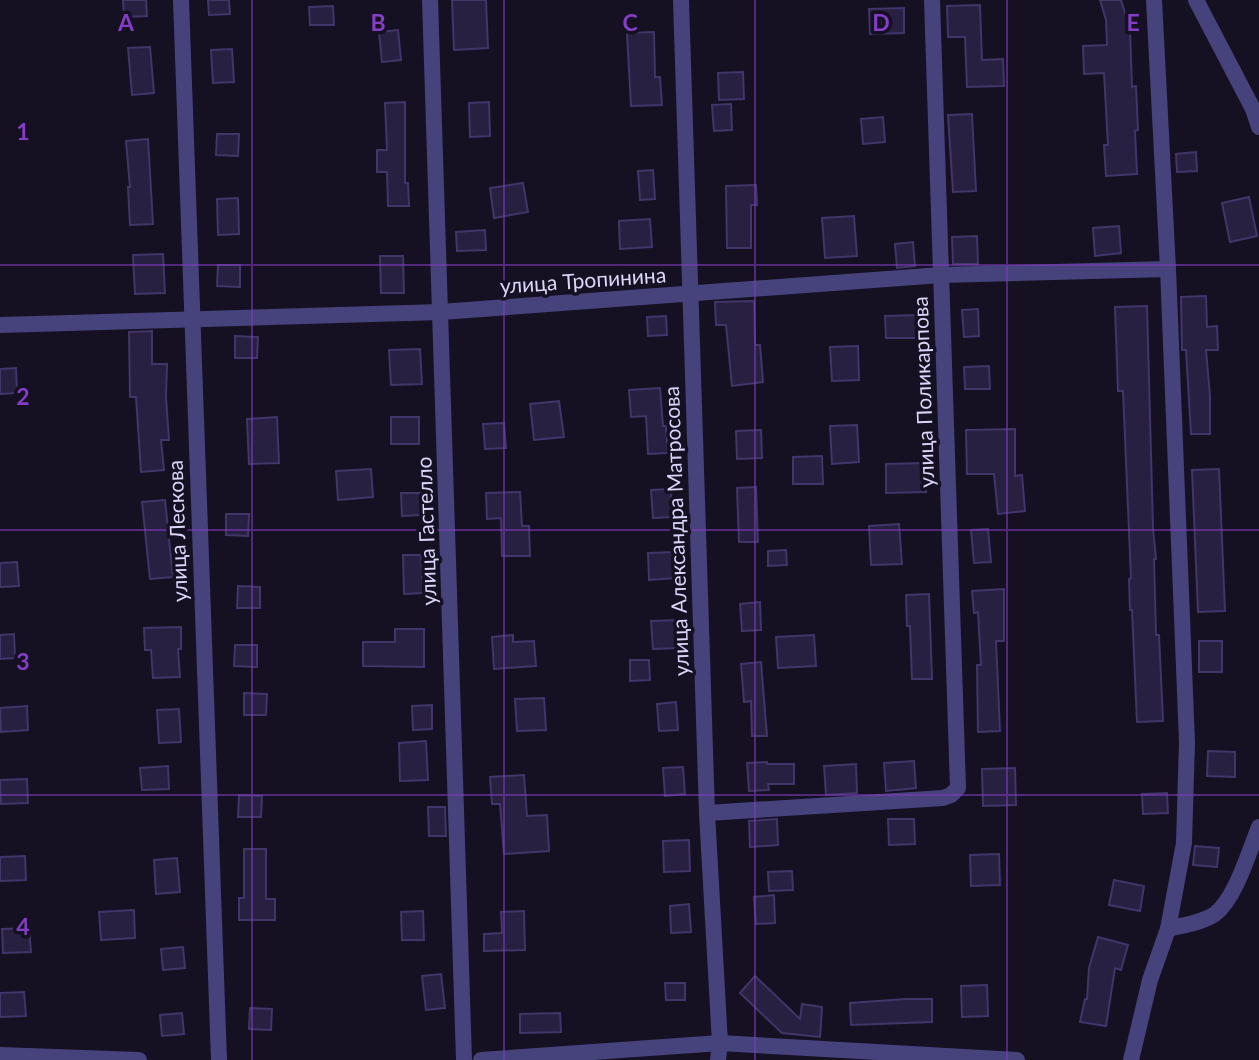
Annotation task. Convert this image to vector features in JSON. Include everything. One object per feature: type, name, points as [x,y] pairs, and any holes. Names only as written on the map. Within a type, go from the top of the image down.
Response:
[{"type":"street","name":"улица Лескова","points":[[181,0],[219,1060]]},
{"type":"street","name":"улица Гастелло","points":[[430,0],[464,1060]]},
{"type":"street","name":"улица Александра Матросова","points":[[681,0],[707,813],[719,1052]]},
{"type":"street","name":"улица Поликарпова","points":[[707,813],[943,798],[956,793],[959,783],[932,0]]},
{"type":"street","points":[[1131,1060],[1150,980],[1168,929],[1184,842],[1187,743],[1154,0]]},
{"type":"street","points":[[1196,0],[1253,109],[1259,127]]},
{"type":"street","name":"улица Тропинина","points":[[0,325],[442,312],[941,275],[1168,269]]},
{"type":"street","points":[[1168,929],[1206,918],[1226,902],[1259,827]]},
{"type":"street","points":[[481,1060],[719,1052],[1017,1060]]},
{"type":"street","points":[[0,1055],[139,1060]]},
{"type":"building","points":[[123,0],[146,0],[147,16],[124,17]]},
{"type":"building","points":[[208,0],[229,0],[230,14],[209,15]]},
{"type":"building","points":[[452,0],[486,0],[488,48],[454,50]]},
{"type":"building","points":[[1100,0],[1121,0],[1130,29],[1132,87],[1136,86],[1137,174],[1106,176],[1104,145],[1108,145],[1104,73],[1084,74],[1083,46],[1107,45],[1106,20]]},
{"type":"building","points":[[980,5],[982,60],[1003,59],[1004,86],[967,87],[965,37],[948,37],[947,6]]},
{"type":"building","points":[[333,6],[334,25],[310,25],[309,7]]},
{"type":"building","points":[[904,8],[904,33],[870,34],[869,9]]},
{"type":"building","points":[[398,30],[401,60],[382,62],[379,32]]},
{"type":"building","points":[[654,32],[655,77],[660,77],[662,105],[631,106],[627,33]]},
{"type":"building","points":[[150,47],[154,93],[132,95],[128,48]]},
{"type":"building","points":[[232,49],[234,82],[213,83],[211,50]]},
{"type":"building","points":[[743,72],[744,99],[719,100],[718,73]]},
{"type":"building","points":[[405,102],[405,183],[408,183],[409,206],[388,206],[387,172],[377,172],[377,150],[387,150],[385,103]]},
{"type":"building","points":[[489,102],[490,136],[470,137],[469,103]]},
{"type":"building","points":[[731,104],[732,130],[714,131],[712,105]]},
{"type":"building","points":[[972,114],[976,191],[953,192],[948,115]]},
{"type":"building","points":[[883,117],[885,142],[863,144],[861,119]]},
{"type":"building","points":[[217,134],[239,134],[238,156],[216,155]]},
{"type":"building","points":[[148,139],[153,224],[130,225],[126,141]]},
{"type":"building","points":[[1196,152],[1197,171],[1177,172],[1176,154]]},
{"type":"building","points":[[653,170],[655,199],[640,200],[638,171]]},
{"type":"building","points":[[523,183],[528,212],[494,218],[490,188]]},
{"type":"building","points":[[756,185],[757,205],[751,205],[751,248],[727,248],[726,186]]},
{"type":"building","points":[[1249,197],[1257,236],[1230,242],[1222,203]]},
{"type":"building","points":[[238,198],[239,234],[218,235],[217,199]]},
{"type":"building","points":[[854,216],[857,256],[825,258],[822,218]]},
{"type":"building","points":[[650,219],[652,247],[620,249],[619,221]]},
{"type":"building","points":[[1119,226],[1121,253],[1095,256],[1093,228]]},
{"type":"building","points":[[485,230],[486,250],[457,251],[456,232]]},
{"type":"building","points":[[977,236],[978,264],[953,264],[952,237]]},
{"type":"building","points":[[913,242],[915,266],[897,268],[895,244]]},
{"type":"building","points":[[163,254],[165,293],[135,294],[133,255]]},
{"type":"building","points":[[380,256],[403,256],[404,293],[381,293]]},
{"type":"building","points":[[218,265],[240,265],[240,287],[217,286]]},
{"type":"building","points":[[1206,296],[1207,327],[1217,326],[1218,350],[1206,350],[1210,434],[1191,434],[1186,350],[1182,350],[1181,297]]},
{"type":"building","points":[[754,301],[755,345],[760,345],[763,382],[732,386],[726,325],[716,325],[715,302]]},
{"type":"building","points":[[1147,306],[1156,635],[1159,635],[1163,721],[1137,722],[1130,610],[1123,391],[1118,391],[1115,307]]},
{"type":"building","points":[[978,309],[979,336],[964,337],[962,310]]},
{"type":"building","points":[[918,315],[918,338],[886,338],[885,316]]},
{"type":"building","points":[[666,316],[667,335],[648,336],[647,317]]},
{"type":"building","points":[[152,331],[152,364],[167,364],[169,440],[161,440],[164,470],[141,472],[136,397],[130,397],[129,332]]},
{"type":"building","points":[[235,336],[258,337],[257,358],[235,358]]},
{"type":"building","points":[[858,346],[859,380],[832,381],[830,347]]},
{"type":"building","points":[[420,349],[422,384],[391,385],[389,350]]},
{"type":"building","points":[[989,366],[990,389],[965,389],[964,367]]},
{"type":"building","points":[[16,368],[17,393],[0,394],[0,369]]},
{"type":"building","points":[[660,388],[668,453],[648,454],[646,416],[631,417],[629,390]]},
{"type":"building","points":[[559,401],[564,437],[534,440],[530,404]]},
{"type":"building","points":[[277,417],[279,463],[249,464],[247,419]]},
{"type":"building","points":[[391,417],[419,417],[419,444],[391,444]]},
{"type":"building","points":[[504,423],[506,448],[485,449],[483,424]]},
{"type":"building","points":[[857,425],[859,462],[832,464],[830,426]]},
{"type":"building","points":[[1015,429],[1015,476],[1022,475],[1025,511],[998,514],[994,474],[967,474],[966,430]]},
{"type":"building","points":[[761,430],[762,458],[737,459],[736,431]]},
{"type":"building","points":[[822,456],[823,484],[793,484],[793,457]]},
{"type":"building","points":[[925,463],[926,492],[886,493],[886,464]]},
{"type":"building","points":[[371,469],[373,497],[338,500],[336,471]]},
{"type":"building","points":[[1219,469],[1225,611],[1198,612],[1192,470]]},
{"type":"building","points":[[756,487],[758,542],[739,542],[737,488]]},
{"type":"building","points":[[671,489],[672,517],[653,518],[651,490]]},
{"type":"building","points":[[520,492],[522,526],[529,526],[530,556],[502,556],[501,518],[487,519],[486,493]]},
{"type":"building","points":[[401,493],[422,493],[422,515],[402,516]]},
{"type":"building","points":[[165,500],[173,577],[150,579],[142,502]]},
{"type":"building","points":[[226,514],[249,514],[248,536],[226,535]]},
{"type":"building","points":[[899,524],[902,564],[871,565],[869,526]]},
{"type":"building","points":[[988,529],[991,562],[974,563],[971,530]]},
{"type":"building","points":[[786,550],[787,565],[768,566],[768,551]]},
{"type":"building","points":[[674,552],[675,578],[649,580],[648,553]]},
{"type":"building","points":[[403,555],[421,555],[423,593],[404,594]]},
{"type":"building","points":[[17,562],[19,586],[0,587],[0,563]]},
{"type":"building","points":[[238,586],[260,587],[260,608],[237,608]]},
{"type":"building","points":[[1004,589],[1004,641],[996,641],[1000,731],[978,732],[977,665],[981,665],[978,612],[974,613],[972,591]]},
{"type":"building","points":[[929,594],[932,679],[912,679],[906,595]]},
{"type":"building","points":[[760,602],[761,630],[742,631],[740,604]]},
{"type":"building","points":[[678,620],[679,648],[653,649],[651,621]]},
{"type":"building","points":[[181,627],[181,649],[178,649],[180,677],[153,678],[151,650],[145,650],[144,628]]},
{"type":"building","points":[[395,629],[424,629],[424,667],[363,666],[363,642],[395,642]]},
{"type":"building","points":[[14,634],[15,658],[0,659],[0,635]]},
{"type":"building","points":[[513,635],[513,642],[534,641],[536,666],[494,669],[492,637]]},
{"type":"building","points":[[814,635],[816,666],[778,668],[776,637]]},
{"type":"building","points":[[1199,641],[1222,641],[1222,672],[1199,672]]},
{"type":"building","points":[[235,645],[257,645],[257,667],[234,666]]},
{"type":"building","points":[[630,660],[649,660],[650,680],[630,681]]},
{"type":"building","points":[[761,662],[767,736],[752,736],[751,701],[744,702],[741,664]]},
{"type":"building","points":[[244,693],[267,694],[266,715],[244,715]]},
{"type":"building","points":[[544,698],[546,730],[517,731],[515,699]]},
{"type":"building","points":[[676,702],[678,730],[659,731],[657,704]]},
{"type":"building","points":[[432,705],[432,729],[413,730],[412,706]]},
{"type":"building","points":[[27,706],[28,730],[1,732],[0,708]]},
{"type":"building","points":[[179,709],[181,742],[159,743],[157,710]]},
{"type":"building","points":[[426,741],[428,780],[400,781],[399,743]]},
{"type":"building","points":[[1208,751],[1235,752],[1235,777],[1207,776]]},
{"type":"building","points":[[914,761],[916,788],[886,791],[884,763]]},
{"type":"building","points":[[747,763],[794,764],[794,784],[768,784],[769,790],[749,791]]},
{"type":"building","points":[[856,764],[857,793],[826,795],[824,766]]},
{"type":"building","points":[[168,766],[169,789],[142,790],[140,768]]},
{"type":"building","points":[[683,767],[685,794],[665,796],[663,768]]},
{"type":"building","points":[[1015,768],[1016,805],[983,806],[982,769]]},
{"type":"building","points":[[524,775],[527,816],[547,815],[549,851],[504,854],[500,804],[492,804],[490,777]]},
{"type":"building","points":[[27,779],[28,803],[1,804],[0,780]]},
{"type":"building","points":[[1167,793],[1168,813],[1143,814],[1142,794]]},
{"type":"building","points":[[239,795],[262,796],[261,817],[238,817]]},
{"type":"building","points":[[428,807],[445,807],[446,836],[429,836]]},
{"type":"building","points":[[777,819],[778,845],[750,847],[749,821]]},
{"type":"building","points":[[888,819],[914,819],[915,844],[889,845]]},
{"type":"building","points":[[689,840],[690,871],[664,872],[663,841]]},
{"type":"building","points":[[1195,846],[1219,848],[1217,867],[1193,865]]},
{"type":"building","points":[[244,849],[266,849],[266,899],[275,899],[275,920],[239,920],[239,898],[244,898]]},
{"type":"building","points":[[999,854],[1000,885],[971,886],[970,855]]},
{"type":"building","points":[[25,856],[26,880],[0,881],[0,857]]},
{"type":"building","points":[[177,858],[180,892],[156,894],[154,860]]},
{"type":"building","points":[[792,871],[793,890],[769,891],[768,872]]},
{"type":"building","points":[[1114,880],[1144,886],[1140,911],[1109,905]]},
{"type":"building","points":[[774,895],[775,923],[756,924],[754,897]]},
{"type":"building","points":[[689,904],[691,932],[671,933],[670,906]]},
{"type":"building","points":[[134,910],[135,938],[101,940],[99,912]]},
{"type":"building","points":[[423,911],[424,940],[402,940],[401,912]]},
{"type":"building","points":[[524,911],[525,950],[484,951],[484,934],[502,933],[501,912]]},
{"type":"building","points":[[29,928],[31,952],[3,953],[2,929]]},
{"type":"building","points":[[1098,937],[1128,945],[1121,970],[1115,968],[1106,1026],[1080,1022],[1087,999],[1089,968]]},
{"type":"building","points":[[183,947],[185,968],[163,970],[161,949]]},
{"type":"building","points":[[441,974],[445,1008],[426,1010],[422,976]]},
{"type":"building","points":[[755,976],[800,1019],[802,1004],[822,1007],[820,1037],[782,1033],[740,993]]},
{"type":"building","points":[[665,983],[685,983],[685,1000],[666,1000]]},
{"type":"building","points":[[987,985],[988,1016],[962,1017],[961,986]]},
{"type":"building","points":[[24,992],[26,1016],[0,1017],[0,993]]},
{"type":"building","points":[[932,999],[932,1022],[851,1025],[850,1003]]},
{"type":"building","points":[[250,1008],[272,1009],[271,1030],[249,1029]]},
{"type":"building","points":[[182,1013],[184,1034],[162,1036],[160,1015]]},
{"type":"building","points":[[560,1013],[561,1032],[520,1033],[520,1014]]}]
